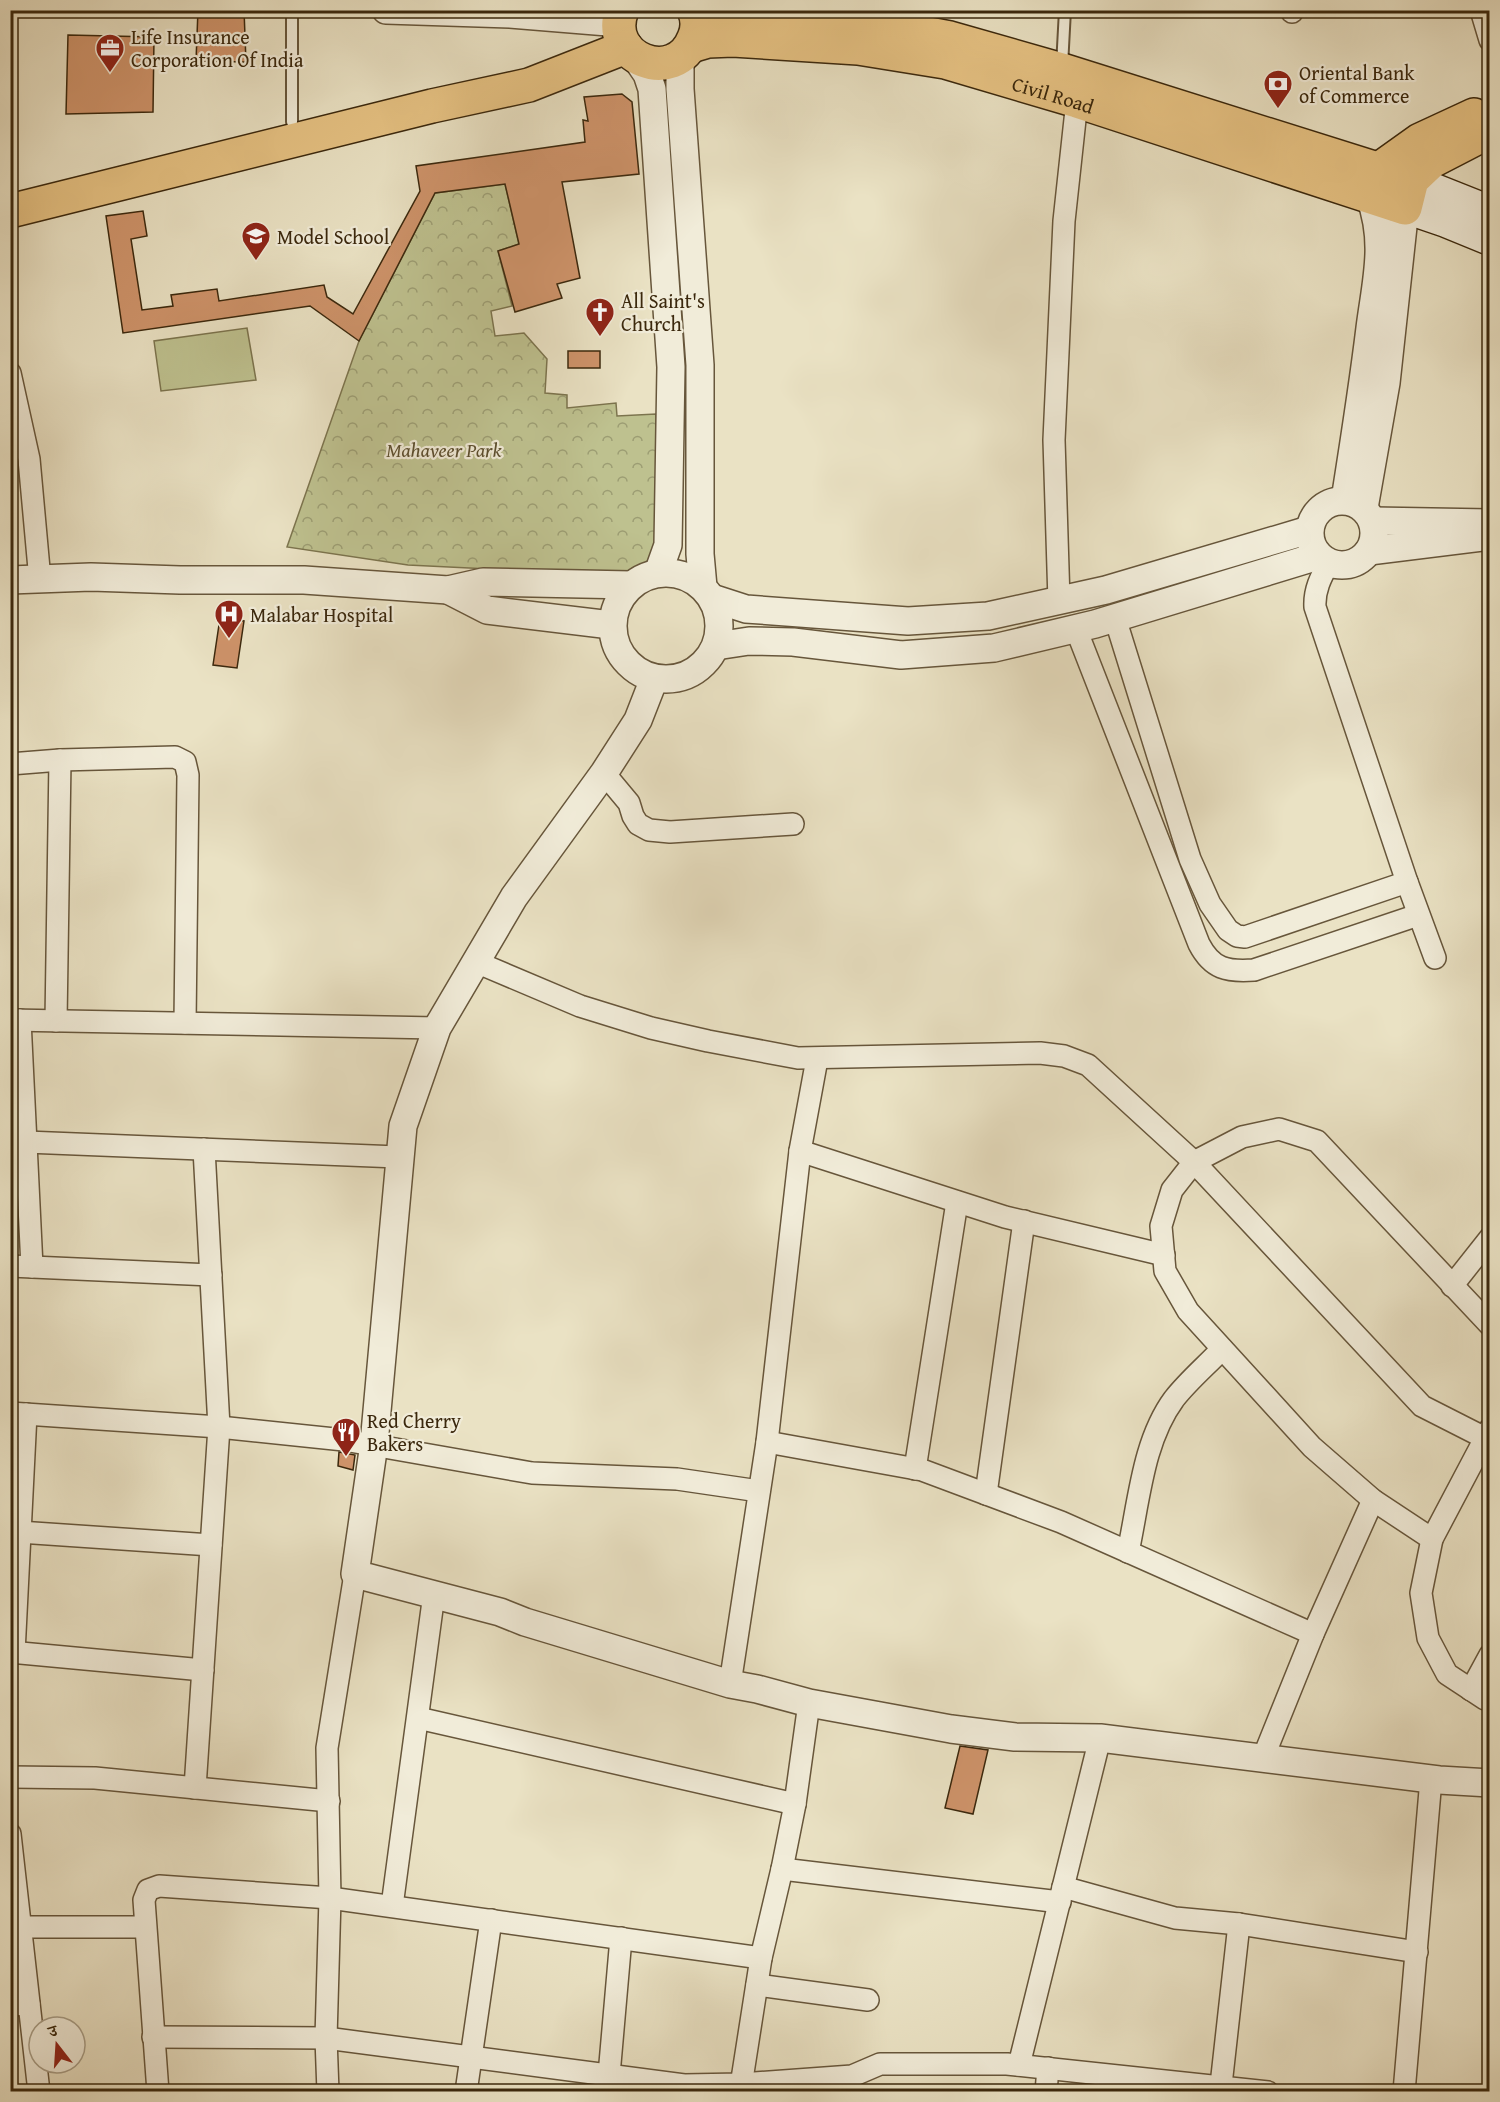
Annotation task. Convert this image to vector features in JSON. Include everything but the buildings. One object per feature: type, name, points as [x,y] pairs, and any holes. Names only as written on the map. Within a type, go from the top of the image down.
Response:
[{"type":"main road","points":[[686,52],[697,32],[697,17],[694,10]]},
{"type":"main road","name":"Civil Road","points":[[720,10],[733,13],[859,21],[950,38],[1062,70],[1408,194]]},
{"type":"main road","points":[[11,226],[477,113],[502,103],[529,85],[626,34]]},
{"type":"main road","name":"Civil Road","points":[[626,34],[651,63],[666,63],[708,41],[733,40],[858,48],[945,62],[1374,183]]},
{"type":"main road","points":[[10,199],[367,102],[465,80],[494,80],[529,85]]},
{"type":"main road","points":[[10,211],[432,105],[529,85]]},
{"type":"main road","points":[[1374,183],[1420,140],[1490,109]]},
{"type":"main road","points":[[1408,194],[1432,161],[1490,131]]},
{"type":"main road","points":[[1408,194],[1490,211]]},
{"type":"main road","points":[[1408,194],[1446,222],[1490,240]]},
{"type":"street","points":[[386,10],[502,12],[626,34],[647,74],[651,89],[671,367],[668,545],[658,573]]},
{"type":"street","points":[[1481,10],[1490,40]]},
{"type":"street","points":[[631,585],[616,603],[611,625],[616,649],[632,668],[654,679],[679,678],[701,667],[716,646],[720,629],[718,612],[708,593],[700,554],[700,365],[681,101],[686,52]]},
{"type":"street","points":[[1059,601],[1054,440],[1064,221],[1077,101]]},
{"type":"street","points":[[1374,183],[1380,250],[1366,367],[1360,510],[1375,537],[1369,551],[1362,558],[1347,565],[1333,564],[1324,559],[1310,541],[1309,530],[1317,511],[1332,502],[1360,510],[1490,523]]},
{"type":"street","points":[[1360,510],[1386,383],[1408,194]]},
{"type":"street","points":[[10,374],[29,459],[40,579]]},
{"type":"street","points":[[10,580],[91,577],[304,580],[448,590],[483,582],[631,585],[658,573],[675,573],[691,578],[708,593],[746,609],[908,621],[988,616],[1059,601],[1106,590],[1309,530]]},
{"type":"street","points":[[1369,551],[1490,536]]},
{"type":"street","points":[[716,646],[749,641],[793,642],[901,655],[994,648],[1076,629],[1324,559]]},
{"type":"street","points":[[1324,559],[1315,597],[1315,607],[1418,915],[1435,958]]},
{"type":"street","points":[[448,590],[487,610],[611,625]]},
{"type":"street","points":[[1115,618],[1190,859],[1210,904],[1228,930],[1237,936],[1245,937],[1407,882]]},
{"type":"street","points":[[1076,629],[1199,944],[1206,956],[1220,967],[1237,971],[1254,970],[1418,915]]},
{"type":"street","points":[[328,2091],[326,2038],[330,1898],[327,1748],[374,1444],[398,1157],[403,1126],[437,1028],[514,897],[604,773],[638,720],[654,679]]},
{"type":"street","points":[[10,764],[60,760],[175,757],[185,762],[187,766],[185,1023]]},
{"type":"street","points":[[56,1021],[60,760]]},
{"type":"street","points":[[604,773],[629,803],[638,824],[649,830],[670,832],[793,824]]},
{"type":"street","points":[[476,962],[580,1006],[651,1028],[787,1056],[817,1059],[1040,1053],[1079,1060],[1088,1065],[1194,1162],[1422,1406],[1487,1434],[1432,1539],[1420,1593],[1428,1638],[1448,1674],[1490,1700]]},
{"type":"street","points":[[32,1267],[26,1142],[15,1020],[437,1028]]},
{"type":"street","points":[[730,1684],[767,1442],[800,1151],[817,1059]]},
{"type":"street","points":[[1432,1539],[1373,1500],[1312,1447],[1188,1311],[1165,1271],[1161,1226],[1172,1190],[1194,1162],[1242,1137],[1279,1129],[1317,1141],[1490,1326]]},
{"type":"street","points":[[26,1142],[398,1157]]},
{"type":"street","points":[[195,1788],[219,1427],[204,1149]]},
{"type":"street","points":[[800,1151],[957,1202],[1164,1255]]},
{"type":"street","points":[[915,1469],[957,1202]]},
{"type":"street","points":[[986,1494],[1024,1221]]},
{"type":"street","points":[[1452,1286],[1490,1238]]},
{"type":"street","points":[[10,1266],[211,1275]]},
{"type":"street","points":[[1128,1552],[1149,1453],[1160,1425],[1174,1399],[1222,1349]]},
{"type":"street","points":[[203,1670],[12,1652],[19,1532],[18,1413],[219,1427],[374,1444],[532,1473],[677,1479],[759,1491]]},
{"type":"street","points":[[767,1442],[915,1469],[1061,1522],[1313,1634]]},
{"type":"street","points":[[1263,1758],[1313,1634],[1373,1500]]},
{"type":"street","points":[[19,1532],[211,1545]]},
{"type":"street","points":[[355,1574],[500,1611],[525,1622],[730,1684],[809,1703],[951,1729],[1015,1737],[1100,1738],[1431,1779],[1490,1783]]},
{"type":"street","points":[[392,1906],[434,1594]]},
{"type":"street","points":[[1471,1690],[1490,1655]]},
{"type":"street","points":[[741,2088],[761,1958],[783,1869],[795,1804],[809,1703]]},
{"type":"street","points":[[418,1718],[795,1804]]},
{"type":"street","points":[[1019,2065],[1100,1738]]},
{"type":"street","points":[[10,1777],[95,1778],[329,1801]]},
{"type":"street","points":[[1404,2091],[1431,1779]]},
{"type":"street","points":[[10,1834],[21,1927],[20,2005],[39,2091]]},
{"type":"street","points":[[783,1869],[1062,1895],[1175,1918],[1239,1924],[1417,1952]]},
{"type":"street","points":[[158,2091],[144,1900],[148,1890],[159,1886],[330,1898],[761,1958]]},
{"type":"street","points":[[466,2091],[491,1920]]},
{"type":"street","points":[[1221,2085],[1239,1924]]},
{"type":"street","points":[[21,1927],[145,1927]]},
{"type":"street","points":[[609,2075],[621,1938]]},
{"type":"street","points":[[757,1985],[868,2000]]},
{"type":"street","points":[[153,2037],[326,2038],[684,2085],[741,2088],[859,2084],[880,2064],[1019,2065],[1146,2085],[1221,2085],[1242,2090],[1268,2091]]},
{"type":"street","points":[[1046,2091],[1048,2068]]},
{"type":"lane","points":[[292,10],[292,122]]},
{"type":"lane","points":[[1062,70],[1065,10]]},
{"type":"green space","name":"Mahaveer Park","points":[[505,184],[519,244],[498,251],[512,306],[491,311],[495,336],[524,333],[547,359],[545,393],[567,395],[567,408],[616,403],[617,416],[656,414],[658,558],[632,576],[408,565],[287,547],[359,341],[435,193]]},
{"type":"green space","points":[[247,328],[256,380],[161,391],[154,341]]},
{"type":"place","name":"Life Insurance Corporation Of India","points":[[110,74]]},
{"type":"place","name":"Oriental Bank of Commerce","points":[[1278,110]]},
{"type":"place","name":"Model School","points":[[256,262]]},
{"type":"place","name":"All Saint's Church","points":[[600,338]]},
{"type":"place","name":"Malabar Hospital","points":[[229,640]]},
{"type":"place","name":"Red Cherry Bakers","points":[[346,1458]]}]
